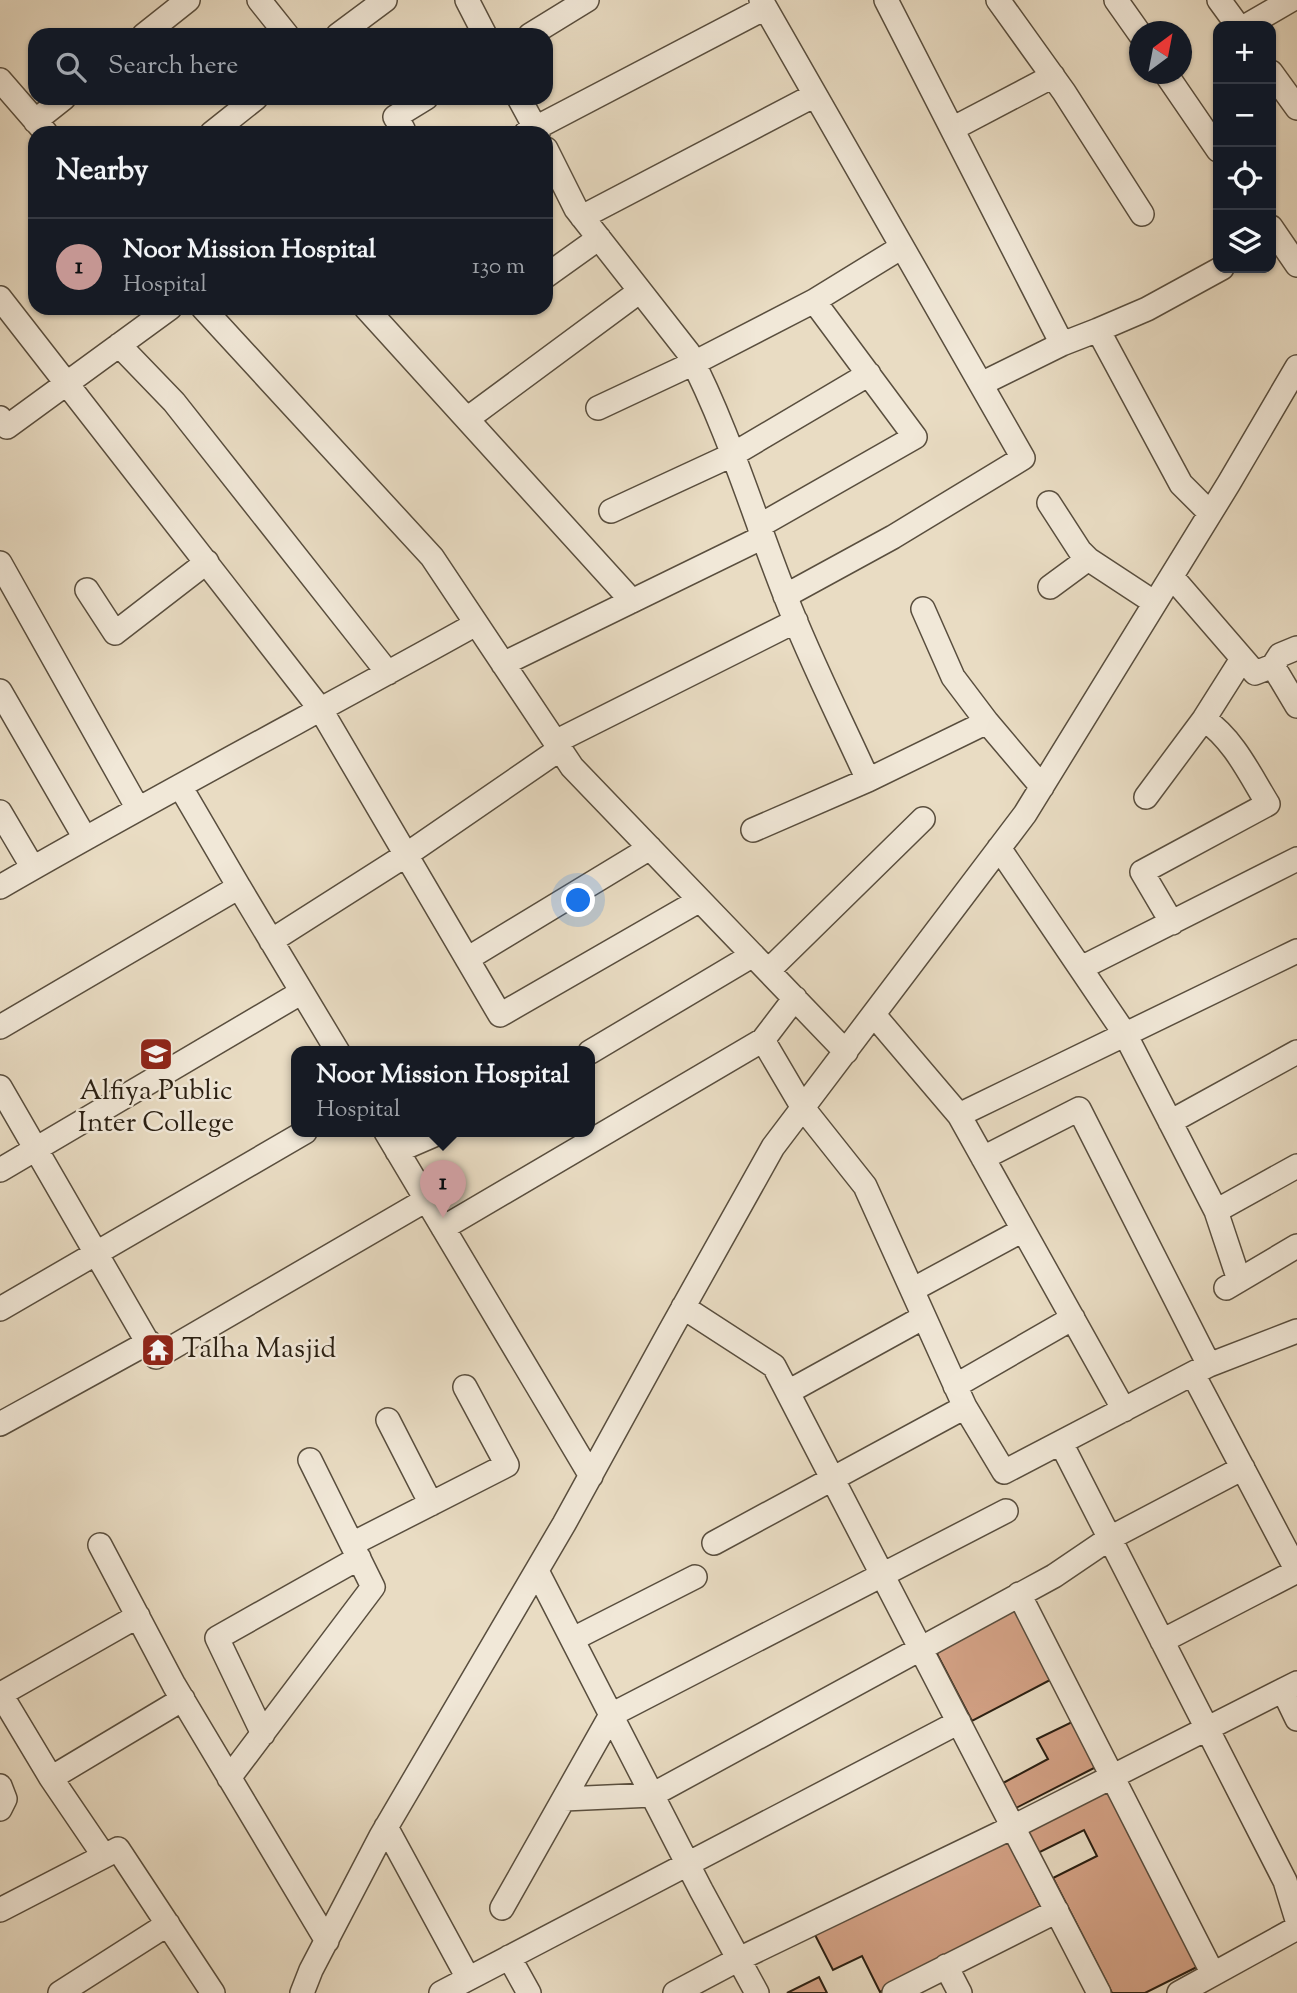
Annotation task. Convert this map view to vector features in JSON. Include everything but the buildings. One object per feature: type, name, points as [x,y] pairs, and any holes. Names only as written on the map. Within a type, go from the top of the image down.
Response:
[{"type":"street","points":[[153,28],[188,0]]},
{"type":"street","points":[[259,0],[281,28]]},
{"type":"street","points":[[347,28],[385,0]]},
{"type":"street","points":[[467,0],[481,28]]},
{"type":"street","points":[[541,28],[587,0]]},
{"type":"street","points":[[886,0],[1062,344]]},
{"type":"street","points":[[998,0],[1053,76],[1142,214]]},
{"type":"street","points":[[1116,0],[1130,21]]},
{"type":"street","points":[[1219,0],[1234,21]]},
{"type":"street","points":[[1254,21],[1290,0]]},
{"type":"street","points":[[542,126],[763,4],[1023,458],[893,537],[785,596]]},
{"type":"street","points":[[952,129],[1053,76]]},
{"type":"street","points":[[1276,79],[1297,108]]},
{"type":"street","points":[[1173,84],[1216,147]]},
{"type":"street","points":[[1,85],[40,126]]},
{"type":"street","points":[[582,217],[815,95]]},
{"type":"street","points":[[42,126],[58,105]]},
{"type":"street","points":[[221,126],[247,105]]},
{"type":"street","points":[[401,126],[395,117],[415,105]]},
{"type":"street","points":[[522,105],[531,126]]},
{"type":"street","points":[[553,163],[576,209],[694,363],[785,596],[868,780]]},
{"type":"street","points":[[553,271],[599,238]]},
{"type":"street","points":[[1276,239],[1297,265]]},
{"type":"street","points":[[598,408],[694,363],[814,301],[902,247]]},
{"type":"street","points":[[981,384],[1062,344],[1147,309],[1213,273]]},
{"type":"street","points":[[467,419],[640,291]]},
{"type":"street","points":[[0,298],[321,710],[500,1015],[700,900]]},
{"type":"street","points":[[503,664],[632,601],[761,531],[915,437],[814,301]]},
{"type":"street","points":[[0,418],[6,427],[160,315]]},
{"type":"street","points":[[209,315],[432,557],[572,767],[846,1052]]},
{"type":"street","points":[[372,315],[632,601]]},
{"type":"street","points":[[1098,330],[1181,484],[1210,513]]},
{"type":"street","points":[[119,345],[174,402],[388,673]]},
{"type":"street","points":[[302,1993],[386,1827],[591,1476],[773,1147],[999,848],[1042,786],[1297,367]]},
{"type":"street","points":[[611,511],[732,455],[869,374]]},
{"type":"street","points":[[1049,503],[1088,559],[1155,603]]},
{"type":"street","points":[[1050,587],[1088,559]]},
{"type":"street","points":[[87,590],[115,633],[207,562]]},
{"type":"street","points":[[0,563],[138,807]]},
{"type":"street","points":[[1172,576],[1255,673],[1273,666],[1280,655],[1297,648]]},
{"type":"street","points":[[923,609],[953,677],[987,722],[1042,786]]},
{"type":"street","points":[[271,941],[406,855],[558,745],[796,621]]},
{"type":"street","points":[[0,887],[138,807],[476,624]]},
{"type":"street","points":[[1146,797],[1204,719],[1242,659]]},
{"type":"street","points":[[1273,666],[1297,706]]},
{"type":"street","points":[[0,691],[85,838]]},
{"type":"street","points":[[1172,923],[1142,872],[1268,804],[1237,751],[1218,729],[1204,719]]},
{"type":"street","points":[[753,830],[868,780],[987,722]]},
{"type":"street","points":[[180,786],[334,1046]]},
{"type":"street","points":[[0,812],[33,868]]},
{"type":"street","points":[[595,1049],[761,963],[923,819]]},
{"type":"street","points":[[467,959],[650,848]]},
{"type":"street","points":[[999,848],[1125,1034],[1216,1211],[1232,1284],[1297,1247]]},
{"type":"street","points":[[1081,968],[1297,859]]},
{"type":"street","points":[[0,1027],[239,887]]},
{"type":"street","points":[[959,1115],[1297,951]]},
{"type":"street","points":[[0,1170],[302,992]]},
{"type":"street","points":[[443,1228],[763,1040],[795,998]]},
{"type":"street","points":[[874,1015],[959,1115],[1124,1410]]},
{"type":"street","points":[[763,1040],[803,1108],[865,1186],[960,1396],[1004,1472],[1201,1370],[1297,1331]]},
{"type":"street","points":[[1170,1122],[1297,1052]]},
{"type":"street","points":[[0,1087],[156,1357],[426,1200]]},
{"type":"street","points":[[983,1158],[1079,1109],[1201,1370],[1243,1468],[1297,1571],[1162,1641]]},
{"type":"street","points":[[0,1309],[296,1137]]},
{"type":"street","points":[[416,1137],[391,1142],[591,1476]]},
{"type":"street","points":[[1216,1211],[1297,1166]]},
{"type":"street","points":[[912,1290],[1023,1230]]},
{"type":"street","points":[[683,1307],[774,1366],[1099,1993]]},
{"type":"street","points":[[788,1392],[924,1317]]},
{"type":"street","points":[[714,1543],[832,1478],[960,1396],[1073,1318]]},
{"type":"street","points":[[0,1424],[149,1342]]},
{"type":"street","points":[[262,1734],[217,1638],[431,1504],[507,1465],[465,1387]]},
{"type":"street","points":[[388,1420],[431,1504]]},
{"type":"street","points":[[1061,1443],[1285,1881],[1297,1920]]},
{"type":"street","points":[[229,1778],[373,1587],[310,1460]]},
{"type":"street","points":[[564,1799],[652,1795],[1054,1576],[1110,1538],[1243,1468]]},
{"type":"street","points":[[502,1908],[611,1715],[1006,1511]]},
{"type":"street","points":[[100,1545],[183,1699],[327,1941]]},
{"type":"street","points":[[537,1570],[757,1993]]},
{"type":"street","points":[[573,1640],[695,1577]]},
{"type":"street","points":[[1019,1594],[1213,1974]]},
{"type":"street","points":[[104,1856],[51,1778],[0,1693],[138,1616]]},
{"type":"street","points":[[675,1993],[739,1959],[1013,1828],[1290,1687],[1297,1719]]},
{"type":"street","points":[[51,1778],[183,1699]]},
{"type":"street","points":[[441,1993],[959,1722]]},
{"type":"street","points":[[0,1786],[5,1799],[0,1810]]},
{"type":"street","points":[[386,1827],[468,1978]]},
{"type":"street","points":[[0,1910],[118,1849],[213,1993]]},
{"type":"street","points":[[894,1993],[1057,1911]]},
{"type":"street","points":[[60,1993],[168,1924]]},
{"type":"street","points":[[1179,1993],[1297,1928]]},
{"type":"street","points":[[509,1957],[529,1993]]},
{"type":"street","points":[[946,1966],[960,1993]]},
{"type":"place","name":"Alfiya Public Inter College","points":[[156,1054]]},
{"type":"place","name":"Noor Mission Hospital","points":[[443,1218]]},
{"type":"place","name":"Talha Masjid","points":[[158,1350]]}]
